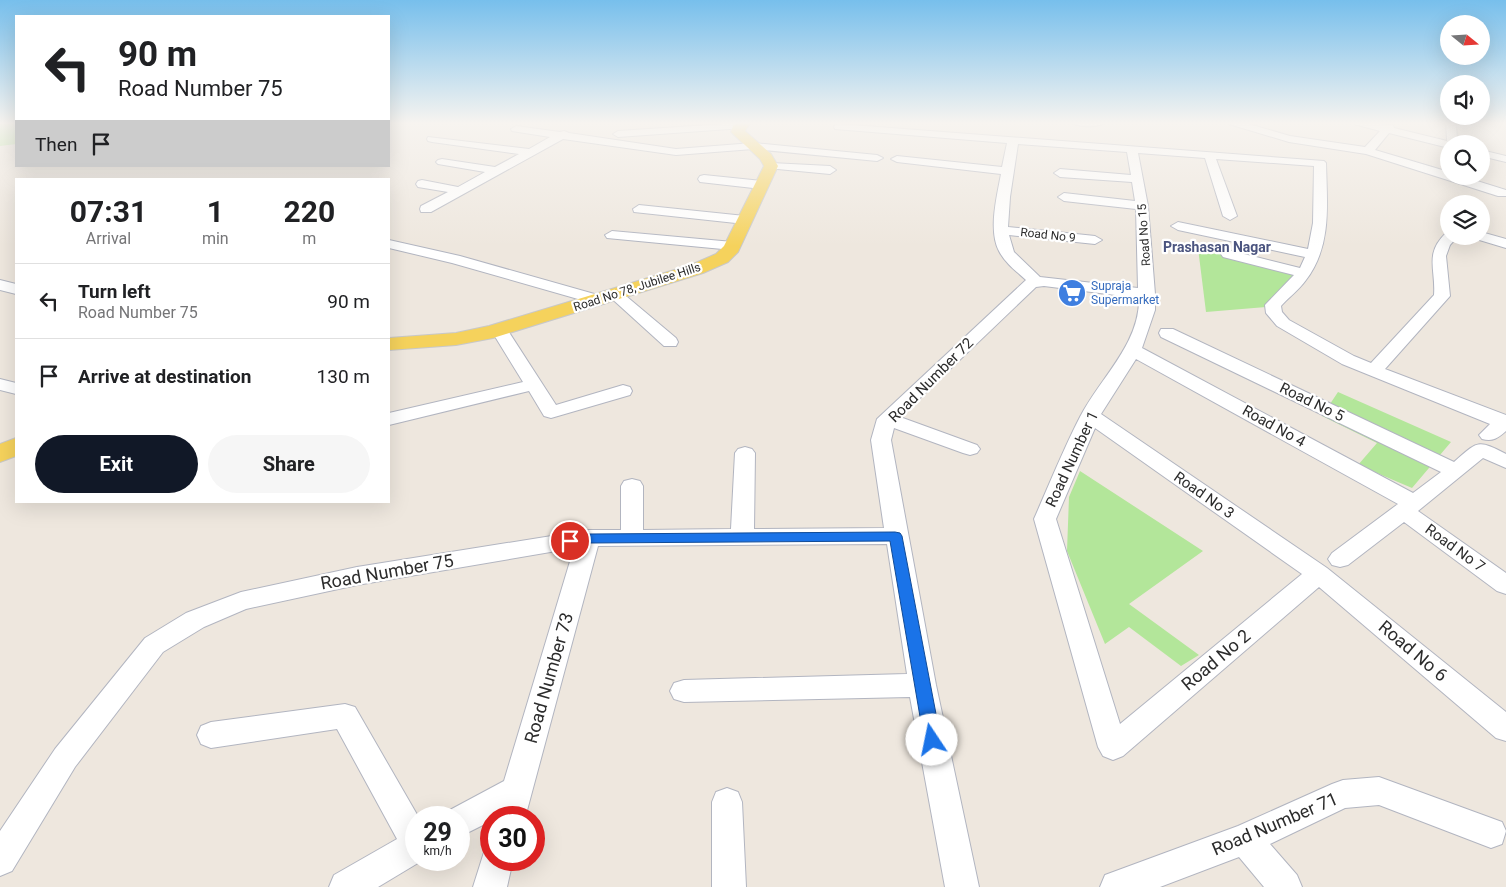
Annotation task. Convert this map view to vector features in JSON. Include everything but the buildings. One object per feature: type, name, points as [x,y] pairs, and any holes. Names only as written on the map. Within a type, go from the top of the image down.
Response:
[{"type":"main road","name":"Road No 78, Jubilee Hills","points":[[390,344],[456,339],[499,330],[697,268],[722,258],[733,246],[771,164]]},
{"type":"main road","points":[[0,454],[15,446]]},
{"type":"street","points":[[426,209],[481,181],[510,163]]},
{"type":"street","points":[[938,163],[1008,171]]},
{"type":"street","points":[[1009,163],[1002,239],[1006,251],[1036,281],[1147,294]]},
{"type":"street","name":"Road No 15","points":[[1134,163],[1142,206],[1147,294]]},
{"type":"street","points":[[1212,163],[1230,216]]},
{"type":"street","points":[[1320,163],[1320,223],[1313,254],[1303,273],[1272,305],[1274,313],[1292,330],[1372,371],[1505,422]]},
{"type":"street","points":[[1408,163],[1502,193]]},
{"type":"street","points":[[771,164],[830,170]]},
{"type":"street","points":[[481,181],[440,168],[498,171]]},
{"type":"street","points":[[1060,173],[1137,179]]},
{"type":"street","points":[[704,179],[762,185]]},
{"type":"street","points":[[422,184],[461,191]]},
{"type":"street","points":[[1064,197],[1142,206]]},
{"type":"street","points":[[639,210],[745,220]]},
{"type":"street","points":[[1178,226],[1313,254]]},
{"type":"street","name":"Road No 9","points":[[1002,230],[1095,240]]},
{"type":"street","points":[[612,235],[733,246]]},
{"type":"street","points":[[1490,239],[1506,244]]},
{"type":"street","points":[[390,244],[607,297],[670,342]]},
{"type":"street","points":[[1372,371],[1442,296],[1444,289],[1438,251],[1441,245]]},
{"type":"street","points":[[1228,254],[1303,273]]},
{"type":"street","name":"Road Number 72","points":[[962,887],[895,536],[881,440],[887,419],[1031,283],[1036,281]]},
{"type":"street","name":"Road Number 1","points":[[1112,747],[1045,519],[1090,416],[1133,350],[1147,310],[1147,294]]},
{"type":"street","points":[[499,330],[551,412],[623,391]]},
{"type":"street","name":"Road No 5","points":[[1167,333],[1456,471]]},
{"type":"street","name":"Road No 4","points":[[1133,350],[1409,507]]},
{"type":"street","points":[[0,384],[15,389]]},
{"type":"street","points":[[390,419],[533,385]]},
{"type":"street","name":"Road No 3","points":[[1090,416],[1329,566]]},
{"type":"street","points":[[887,419],[970,449]]},
{"type":"street","name":"Road No 2","points":[[1112,747],[1329,566],[1456,471],[1505,422]]},
{"type":"street","points":[[1485,442],[1506,462]]},
{"type":"street","points":[[742,538],[745,453]]},
{"type":"street","points":[[632,486],[632,538]]},
{"type":"street","name":"Road No 7","points":[[1409,507],[1506,585]]},
{"type":"street","name":"Road Number 75","points":[[0,860],[65,758],[154,645],[195,620],[241,601],[357,576],[589,538],[895,536]]},
{"type":"street","name":"Road Number 73","points":[[513,804],[589,538]]},
{"type":"street","name":"Road No 6","points":[[1329,566],[1506,729]]},
{"type":"street","points":[[684,691],[922,685]]},
{"type":"street","points":[[211,736],[345,716],[405,825]]},
{"type":"street","name":"Road Number 71","points":[[1117,887],[1245,839],[1343,794],[1358,791],[1379,791],[1491,833]]},
{"type":"street","points":[[728,802],[729,887]]},
{"type":"street","points":[[470,818],[513,804]]},
{"type":"street","points":[[1245,839],[1285,887]]},
{"type":"street","points":[[346,887],[405,852]]},
{"type":"street","points":[[490,887],[495,871]]},
{"type":"green space","points":[[1198,248],[1305,278],[1278,306],[1206,312]]},
{"type":"green space","points":[[1338,392],[1451,442],[1412,488],[1358,465],[1377,443],[1322,416]]},
{"type":"green space","points":[[1080,471],[1203,551],[1129,604],[1199,655],[1181,666],[1129,627],[1105,644],[1067,551],[1069,497]]},
{"type":"place","name":"Supraja Supermarket","points":[[1072,293]]},
{"type":"district","name":"Prashasan Nagar","points":[[1217,247]]},
{"type":"route","points":[[570,541],[589,538],[895,536],[932,740]]}]
